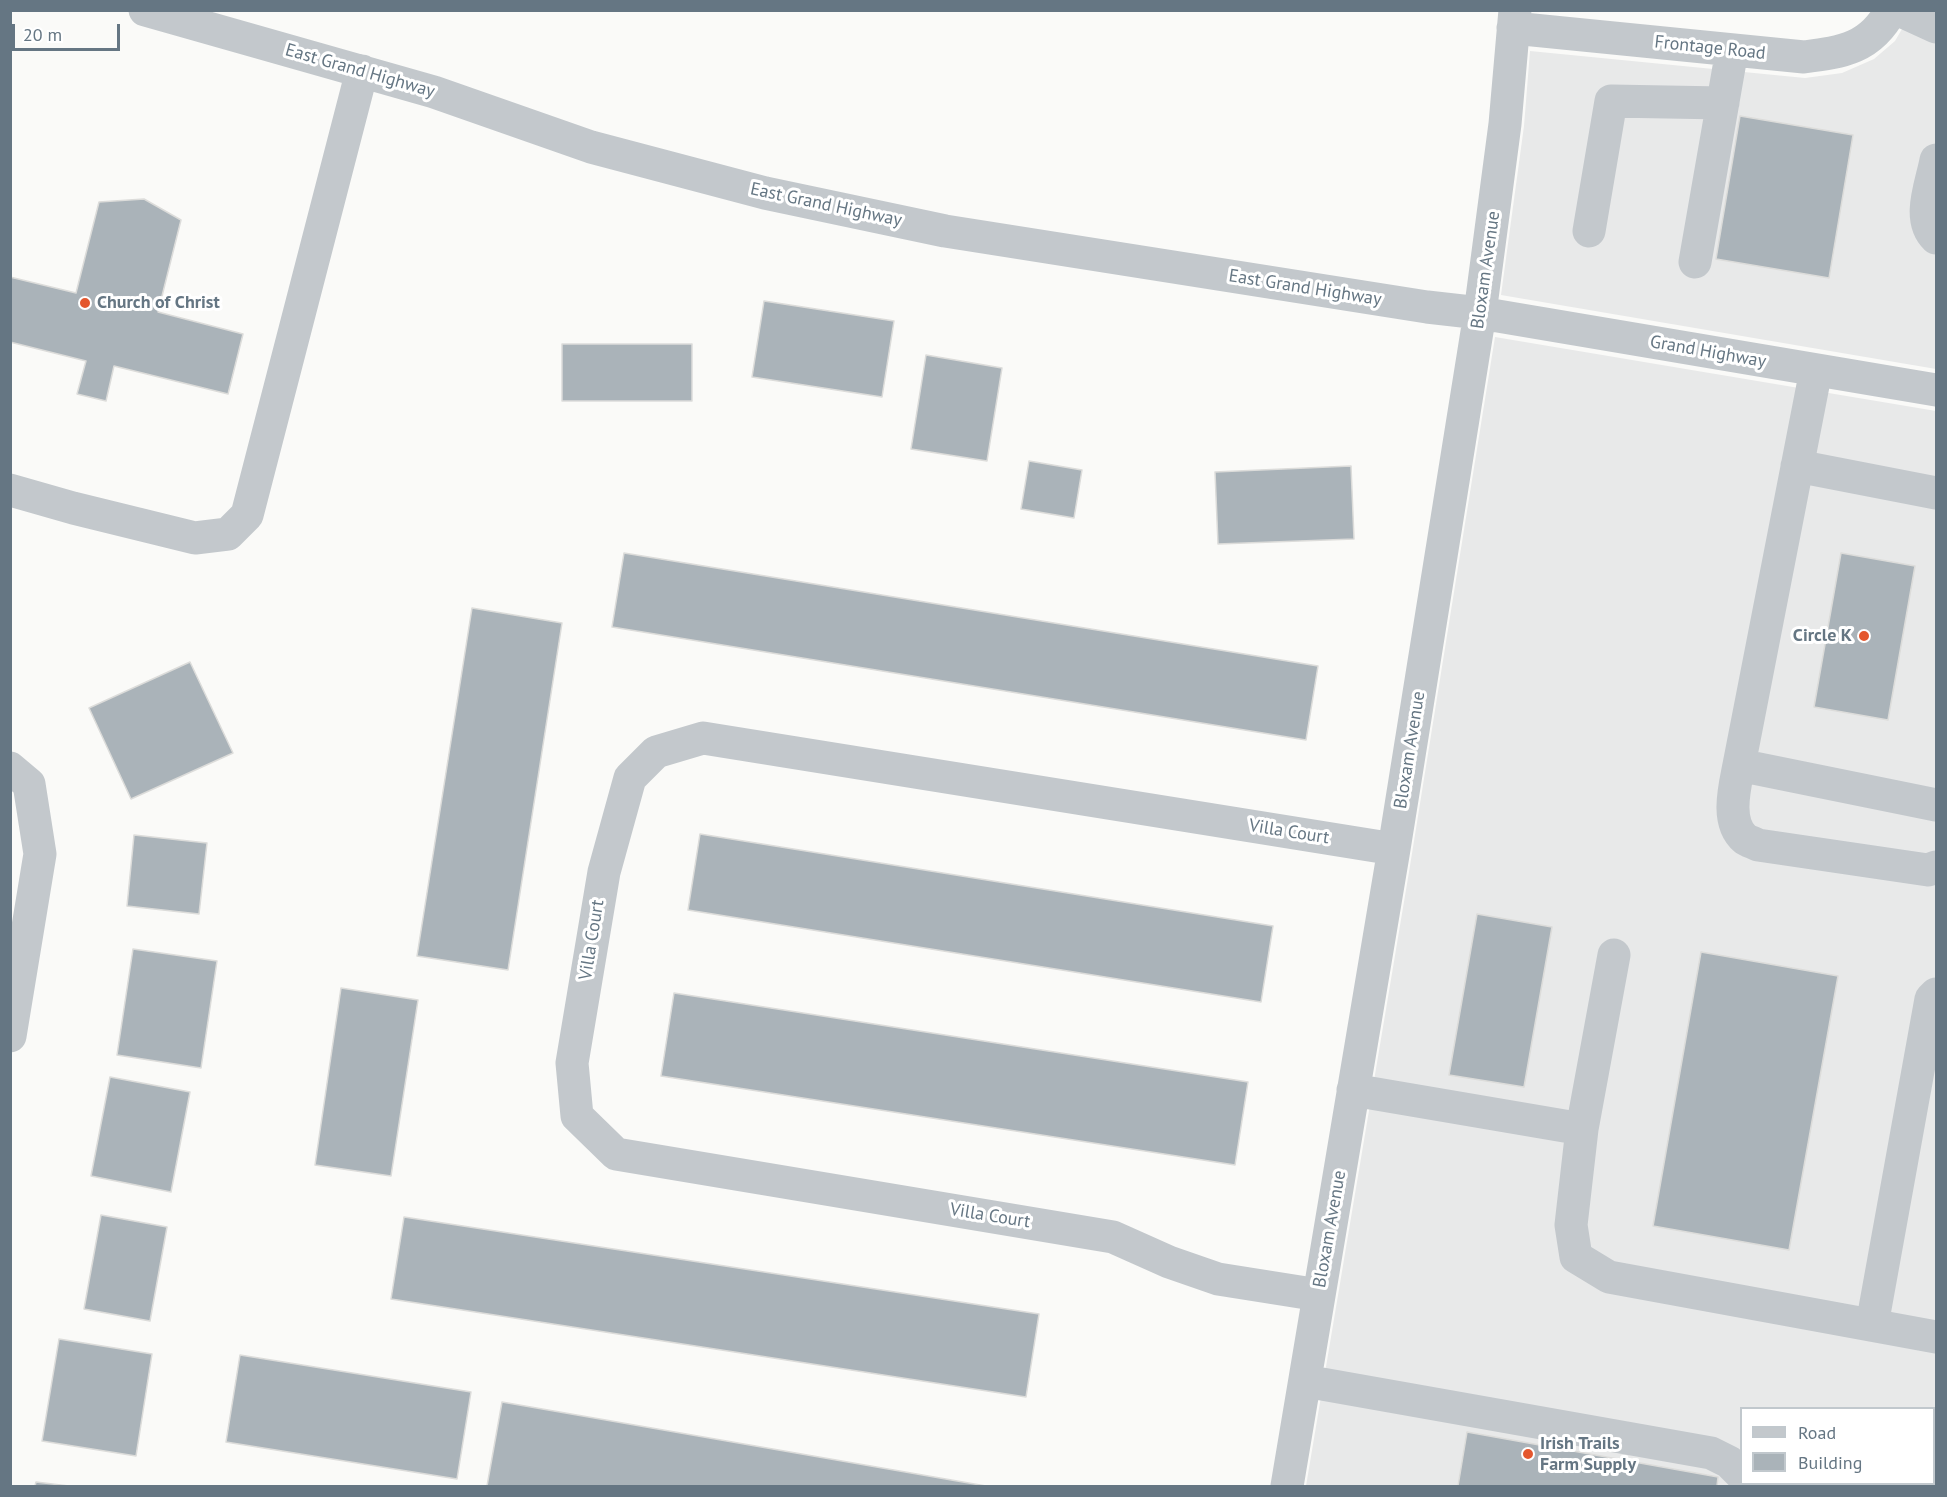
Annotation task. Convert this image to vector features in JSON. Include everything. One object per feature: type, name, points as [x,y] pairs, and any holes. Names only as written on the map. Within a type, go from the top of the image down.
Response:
[{"type":"street","points":[[145,10],[191,17]]},
{"type":"street","name":"Frontage Road","points":[[1514,19],[1732,50],[1804,57],[1841,52],[1867,40],[1883,25],[1891,10]]},
{"type":"street","points":[[1899,10],[1936,27]]},
{"type":"street","name":"East Grand Highway","points":[[191,17],[434,92],[591,147],[765,193],[945,231],[1427,307],[1480,313]]},
{"type":"street","name":"Bloxam Avenue","points":[[1287,1486],[1394,849],[1480,313],[1505,124],[1514,19]]},
{"type":"street","points":[[1695,262],[1732,50]]},
{"type":"street","points":[[10,490],[195,538],[228,534],[247,515],[362,71]]},
{"type":"street","points":[[1589,231],[1611,101],[1723,103]]},
{"type":"street","points":[[1936,160],[1925,215],[1931,233],[1936,238]]},
{"type":"street","name":"Grand Highway","points":[[1480,313],[1936,390]]},
{"type":"street","points":[[1815,370],[1739,765],[1733,801],[1736,827],[1745,839],[1758,845],[1928,870],[1936,867]]},
{"type":"street","points":[[1797,466],[1936,494]]},
{"type":"street","name":"Villa Court","points":[[1319,1295],[1218,1279],[1169,1262],[1113,1237],[615,1154],[577,1116],[572,1063],[602,883],[630,778],[656,752],[703,738],[1394,849]]},
{"type":"street","points":[[1739,765],[1936,805]]},
{"type":"street","points":[[10,768],[30,784],[40,854],[10,1036]]},
{"type":"street","points":[[1614,955],[1582,1129],[1571,1225],[1576,1257],[1610,1277],[1936,1337]]},
{"type":"street","points":[[1872,1325],[1931,999],[1936,994]]},
{"type":"street","points":[[1353,1090],[1582,1129]]},
{"type":"street","points":[[1305,1381],[1711,1453],[1729,1462],[1740,1473]]},
{"type":"shaded area","points":[[1936,11],[1936,369],[1501,295],[1524,126],[1530,51],[1805,78],[1842,73],[1874,59],[1895,41],[1902,29]]},
{"type":"shaded area","points":[[1495,337],[1936,411],[1936,1486],[1306,1486],[1409,872]]},
{"type":"building","points":[[1740,116],[1853,135],[1829,278],[1716,259]]},
{"type":"building","name":"Church of Christ","points":[[144,199],[181,220],[158,312],[243,334],[228,394],[114,366],[106,401],[77,394],[86,361],[10,342],[10,277],[76,293],[99,202]]},
{"type":"building","points":[[764,301],[894,321],[882,397],[752,377]]},
{"type":"building","points":[[562,344],[692,344],[692,401],[562,401]]},
{"type":"building","points":[[926,355],[1002,368],[987,461],[911,449]]},
{"type":"building","points":[[1029,461],[1082,470],[1074,518],[1021,509]]},
{"type":"building","points":[[1351,466],[1354,539],[1218,544],[1215,472]]},
{"type":"building","points":[[624,553],[1318,666],[1306,740],[612,627]]},
{"type":"building","name":"Circle K","points":[[1841,553],[1915,566],[1888,720],[1814,707]]},
{"type":"building","points":[[472,608],[562,623],[508,970],[417,956]]},
{"type":"building","points":[[190,662],[233,753],[131,799],[89,708]]},
{"type":"building","points":[[700,834],[1273,926],[1261,1002],[688,910]]},
{"type":"building","points":[[134,835],[207,843],[199,914],[127,906]]},
{"type":"building","points":[[1477,914],[1552,927],[1524,1087],[1449,1075]]},
{"type":"building","points":[[133,949],[217,961],[201,1068],[117,1055]]},
{"type":"building","points":[[1701,952],[1838,976],[1789,1250],[1653,1226]]},
{"type":"building","points":[[341,988],[418,1000],[391,1176],[315,1165]]},
{"type":"building","points":[[674,993],[1248,1082],[1235,1165],[661,1076]]},
{"type":"building","points":[[110,1077],[190,1092],[171,1192],[91,1176]]},
{"type":"building","points":[[101,1215],[167,1227],[150,1321],[84,1309]]},
{"type":"building","points":[[404,1217],[1039,1314],[1026,1397],[391,1299]]},
{"type":"building","points":[[59,1339],[152,1354],[136,1456],[42,1441]]},
{"type":"building","points":[[240,1355],[471,1392],[457,1479],[226,1442]]},
{"type":"building","points":[[502,1402],[986,1486],[487,1486]]},
{"type":"building","name":"Irish Trails Farm Supply","points":[[1467,1432],[1718,1477],[1717,1486],[1458,1486]]},
{"type":"building","points":[[36,1482],[69,1486],[35,1486]]},
{"type":"place","name":"Church of Christ","points":[[85,303]]},
{"type":"place","name":"Circle K","points":[[1864,636]]},
{"type":"place","name":"Irish Trails Farm Supply","points":[[1528,1454]]}]
